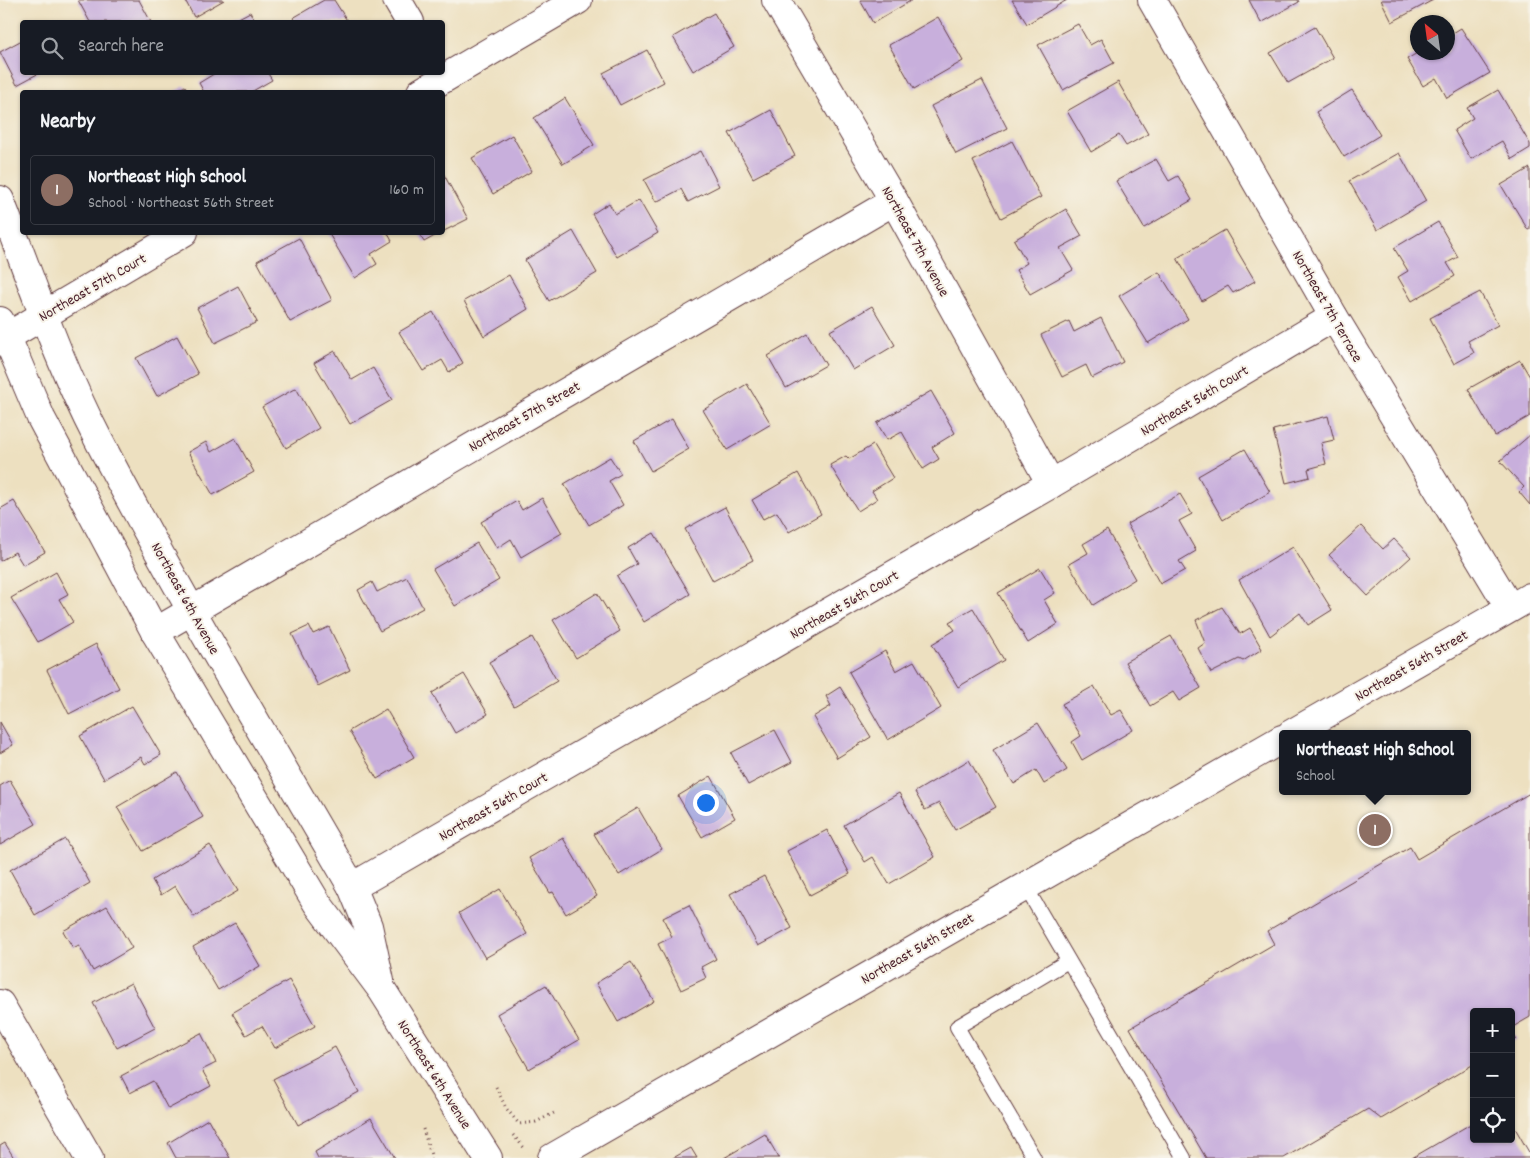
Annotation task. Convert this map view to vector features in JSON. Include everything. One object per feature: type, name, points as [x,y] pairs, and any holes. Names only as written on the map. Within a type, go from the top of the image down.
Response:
[{"type":"street","points":[[397,0],[409,20]]},
{"type":"street","points":[[435,82],[578,0]]},
{"type":"street","name":"Northeast 7th Avenue","points":[[776,0],[894,201],[1051,484]]},
{"type":"street","name":"Northeast 7th Terrace","points":[[1152,0],[1334,317],[1520,602]]},
{"type":"street","name":"Northeast 6th Avenue","points":[[0,200],[45,315],[96,436],[192,610],[352,887],[368,926],[382,990]]},
{"type":"street","name":"Northeast 57th Street","points":[[155,632],[894,201]]},
{"type":"street","name":"Northeast 57th Court","points":[[2,333],[45,315],[179,235]]},
{"type":"street","name":"Northeast 56th Court","points":[[352,887],[1051,484],[1334,317]]},
{"type":"street","name":"Northeast 6th Avenue","points":[[2,333],[41,418],[155,632],[317,904],[382,990],[488,1158]]},
{"type":"street","name":"Northeast 56th Street","points":[[1298,730],[1520,602]]},
{"type":"street","name":"Northeast 56th Street","points":[[540,1155],[1025,886],[1279,741]]},
{"type":"street","points":[[0,1004],[89,1158]]},
{"type":"lane","points":[[1025,886],[1184,1158]]},
{"type":"lane","points":[[1034,1158],[957,1027],[1068,961]]},
{"type":"path","points":[[496,1088],[506,1108],[519,1124],[536,1122],[556,1112]]},
{"type":"path","points":[[423,1129],[432,1158]]},
{"type":"path","points":[[513,1135],[540,1155]]},
{"type":"building","points":[[78,0],[139,0],[150,20],[89,20]]},
{"type":"building","points":[[185,0],[224,0],[194,17]]},
{"type":"building","points":[[324,0],[334,0],[347,20],[294,20],[293,18]]},
{"type":"building","points":[[860,0],[912,0],[873,23]]},
{"type":"building","points":[[1012,0],[1067,0],[1027,24]]},
{"type":"building","points":[[1249,0],[1298,0],[1299,2],[1261,23]]},
{"type":"building","points":[[1381,0],[1433,0],[1392,22]]},
{"type":"building","points":[[250,12],[254,20],[235,20]]},
{"type":"building","points":[[714,13],[734,47],[693,71],[673,37]]},
{"type":"building","points":[[938,17],[963,61],[914,89],[889,45]]},
{"type":"building","points":[[1078,24],[1090,45],[1101,39],[1114,63],[1063,90],[1038,45]]},
{"type":"building","points":[[1315,27],[1333,58],[1288,83],[1270,53]]},
{"type":"building","points":[[1461,28],[1490,73],[1447,98],[1436,78],[1423,86],[1407,59],[1410,57],[1410,60],[1455,60],[1455,32]]},
{"type":"building","points":[[20,41],[20,75],[35,75],[17,85],[0,52]]},
{"type":"building","points":[[647,50],[664,82],[620,105],[603,73]]},
{"type":"building","points":[[212,75],[269,75],[272,80],[254,90],[203,90],[199,83]]},
{"type":"building","points":[[982,80],[1007,128],[956,154],[931,106]]},
{"type":"building","points":[[1118,82],[1148,134],[1126,146],[1119,135],[1091,152],[1067,111]]},
{"type":"building","points":[[185,86],[188,90],[177,90]]},
{"type":"building","points":[[1352,90],[1380,135],[1344,157],[1316,112]]},
{"type":"building","points":[[1498,90],[1530,144],[1530,148],[1512,159],[1502,141],[1471,159],[1454,130],[1473,118],[1467,108]]},
{"type":"building","points":[[565,98],[594,145],[563,164],[534,118]]},
{"type":"building","points":[[771,110],[795,156],[753,178],[729,133]]},
{"type":"building","points":[[512,135],[532,171],[493,194],[472,158]]},
{"type":"building","points":[[1012,141],[1041,197],[1001,218],[973,161]]},
{"type":"building","points":[[701,151],[719,186],[688,202],[681,189],[656,202],[644,180]]},
{"type":"building","points":[[1399,153],[1426,201],[1377,230],[1349,181]]},
{"type":"building","points":[[1156,159],[1169,181],[1178,176],[1192,200],[1144,228],[1116,181]]},
{"type":"building","points":[[1530,168],[1530,229],[1528,230],[1501,185]]},
{"type":"building","points":[[445,177],[468,219],[445,230]]},
{"type":"building","points":[[639,200],[658,233],[617,257],[592,214],[609,203],[615,214]]},
{"type":"building","points":[[1066,209],[1082,236],[1060,248],[1073,270],[1030,294],[1016,270],[1027,263],[1014,240]]},
{"type":"building","points":[[1438,222],[1458,257],[1447,263],[1455,276],[1412,301],[1398,277],[1408,271],[1394,248]]},
{"type":"building","points":[[1225,230],[1255,281],[1233,293],[1228,286],[1202,301],[1177,258]]},
{"type":"building","points":[[573,231],[597,273],[549,301],[525,260]]},
{"type":"building","points":[[330,235],[389,235],[392,241],[371,254],[377,264],[355,278]]},
{"type":"building","points":[[420,235],[437,235],[424,242]]},
{"type":"building","points":[[299,238],[332,300],[290,322],[257,261]]},
{"type":"building","points":[[1159,272],[1188,319],[1148,343],[1119,296]]},
{"type":"building","points":[[509,275],[528,309],[484,336],[464,301]]},
{"type":"building","points":[[238,286],[257,322],[215,343],[197,308]]},
{"type":"building","points":[[1480,292],[1498,325],[1468,341],[1474,353],[1454,364],[1430,318]]},
{"type":"building","points":[[872,306],[895,345],[853,370],[830,331]]},
{"type":"building","points":[[433,312],[463,363],[449,372],[442,360],[423,371],[399,332]]},
{"type":"building","points":[[1101,318],[1123,362],[1092,378],[1086,365],[1062,377],[1041,335],[1069,321],[1074,332]]},
{"type":"building","points":[[807,333],[826,365],[786,388],[768,356]]},
{"type":"building","points":[[177,336],[198,374],[157,396],[136,358]]},
{"type":"building","points":[[335,351],[352,380],[373,368],[392,400],[350,424],[314,363]]},
{"type":"building","points":[[1520,360],[1530,377],[1530,416],[1495,436],[1468,389]]},
{"type":"building","points":[[747,384],[771,424],[727,450],[703,410]]},
{"type":"building","points":[[296,388],[319,428],[286,448],[262,407]]},
{"type":"building","points":[[931,391],[955,433],[932,447],[939,459],[923,469],[902,432],[887,440],[877,423]]},
{"type":"building","points":[[1328,416],[1334,440],[1321,443],[1326,464],[1308,469],[1310,477],[1286,483],[1273,430]]},
{"type":"building","points":[[672,419],[689,449],[651,471],[634,441]]},
{"type":"building","points":[[1530,435],[1530,505],[1519,492],[1524,487],[1500,461]]},
{"type":"building","points":[[235,438],[254,472],[213,495],[188,452],[206,442],[211,452]]},
{"type":"building","points":[[873,445],[893,478],[872,491],[877,499],[858,511],[830,465],[846,456],[849,459]]},
{"type":"building","points":[[1245,449],[1270,492],[1223,520],[1198,476]]},
{"type":"building","points":[[610,457],[621,474],[609,481],[623,505],[589,525],[564,484]]},
{"type":"building","points":[[798,473],[821,514],[789,532],[777,512],[763,519],[752,500]]},
{"type":"building","points":[[1180,494],[1192,514],[1179,521],[1196,551],[1179,561],[1185,570],[1160,584],[1127,524]]},
{"type":"building","points":[[542,498],[562,533],[521,557],[511,539],[497,548],[481,522],[517,501],[522,510]]},
{"type":"building","points":[[14,501],[45,552],[23,565],[15,552],[0,561],[0,509]]},
{"type":"building","points":[[725,507],[753,560],[713,581],[685,529]]},
{"type":"building","points":[[1361,526],[1383,549],[1394,539],[1411,557],[1368,596],[1329,555]]},
{"type":"building","points":[[1107,530],[1135,579],[1093,605],[1069,564],[1088,553],[1083,544]]},
{"type":"building","points":[[654,533],[690,594],[644,622],[617,576],[637,564],[628,548]]},
{"type":"building","points":[[477,543],[499,580],[455,606],[433,569]]},
{"type":"building","points":[[1293,547],[1332,610],[1308,625],[1300,613],[1270,636],[1239,580]]},
{"type":"building","points":[[1040,568],[1055,593],[1044,600],[1058,624],[1028,643],[998,593]]},
{"type":"building","points":[[56,572],[68,594],[59,599],[73,622],[38,642],[11,598]]},
{"type":"building","points":[[407,577],[423,608],[380,631],[358,590],[372,582],[377,592]]},
{"type":"building","points":[[597,593],[620,631],[576,658],[553,620]]},
{"type":"building","points":[[1222,607],[1240,634],[1250,628],[1262,649],[1243,661],[1239,659],[1211,673],[1198,648],[1205,643],[1196,620]]},
{"type":"building","points":[[973,608],[1004,660],[958,687],[932,644],[955,630],[949,622]]},
{"type":"building","points":[[309,626],[313,634],[329,627],[350,670],[318,686],[292,634]]},
{"type":"building","points":[[1171,636],[1201,688],[1179,701],[1173,692],[1150,706],[1125,662]]},
{"type":"building","points":[[532,637],[557,681],[514,706],[489,662]]},
{"type":"building","points":[[96,644],[119,688],[69,714],[47,670]]},
{"type":"building","points":[[885,651],[896,671],[914,661],[941,708],[888,740],[849,672]]},
{"type":"building","points":[[464,674],[488,714],[455,733],[432,693]]},
{"type":"building","points":[[1094,686],[1111,715],[1121,710],[1133,730],[1082,760],[1072,742],[1081,736],[1062,704]]},
{"type":"building","points":[[840,687],[871,737],[837,758],[813,717],[831,706],[826,696]]},
{"type":"building","points":[[132,706],[161,755],[145,764],[141,757],[104,779],[80,736]]},
{"type":"building","points":[[386,709],[414,757],[377,779],[349,731]]},
{"type":"building","points":[[0,722],[13,745],[0,753]]},
{"type":"building","points":[[1038,723],[1067,770],[1044,784],[1036,770],[1014,784],[993,750]]},
{"type":"building","points":[[775,730],[792,762],[748,785],[731,753]]},
{"type":"building","points":[[969,760],[996,807],[955,830],[939,803],[925,810],[915,792]]},
{"type":"building","points":[[177,772],[203,817],[143,851],[117,807]]},
{"type":"building","points":[[711,776],[735,818],[702,837],[678,796]]},
{"type":"building","points":[[10,780],[36,824],[0,845],[0,786]]},
{"type":"building","points":[[899,793],[935,857],[889,884],[873,857],[865,862],[844,825]]},
{"type":"building","points":[[1530,793],[1530,1017],[1515,1026],[1515,1008],[1470,1008],[1470,1066],[1381,1119],[1368,1109],[1284,1158],[1206,1158],[1130,1028],[1274,944],[1267,931],[1410,847],[1417,859]]},
{"type":"building","points":[[638,808],[662,849],[619,875],[594,834]]},
{"type":"building","points":[[827,830],[850,874],[810,895],[787,851]]},
{"type":"building","points":[[563,838],[597,896],[566,914],[553,892],[550,893],[529,858]]},
{"type":"building","points":[[65,839],[90,883],[35,915],[10,870]]},
{"type":"building","points":[[210,845],[238,891],[194,917],[175,886],[161,895],[152,880]]},
{"type":"building","points":[[764,876],[792,928],[758,946],[730,894]]},
{"type":"building","points":[[500,889],[527,934],[485,958],[459,913]]},
{"type":"building","points":[[689,905],[716,959],[701,967],[706,978],[681,990],[658,944],[672,937],[663,918]]},
{"type":"building","points":[[107,906],[132,948],[93,971],[79,945],[73,948],[63,931]]},
{"type":"building","points":[[235,923],[260,966],[218,990],[193,947]]},
{"type":"building","points":[[631,962],[654,1001],[618,1022],[596,983]]},
{"type":"building","points":[[289,980],[315,1026],[275,1048],[262,1026],[246,1035],[232,1013]]},
{"type":"building","points":[[131,983],[155,1028],[117,1048],[93,1003]]},
{"type":"building","points":[[546,985],[579,1040],[529,1069],[497,1014]]},
{"type":"building","points":[[201,1033],[216,1063],[202,1070],[211,1086],[168,1109],[153,1081],[130,1093],[121,1076]]},
{"type":"building","points":[[335,1047],[359,1092],[298,1125],[273,1079]]},
{"type":"building","points":[[371,1118],[395,1158],[318,1158],[315,1152]]},
{"type":"building","points":[[208,1119],[230,1158],[176,1158],[168,1143]]},
{"type":"building","points":[[1470,1124],[1470,1143],[1515,1143],[1515,1128],[1530,1154],[1530,1158],[1412,1158]]},
{"type":"building","points":[[765,1134],[779,1158],[724,1158]]},
{"type":"building","points":[[5,1143],[14,1158],[0,1158],[0,1146]]},
{"type":"building","points":[[691,1148],[697,1158],[673,1158]]},
{"type":"place","name":"Northeast High School","points":[[1375,830]]}]
